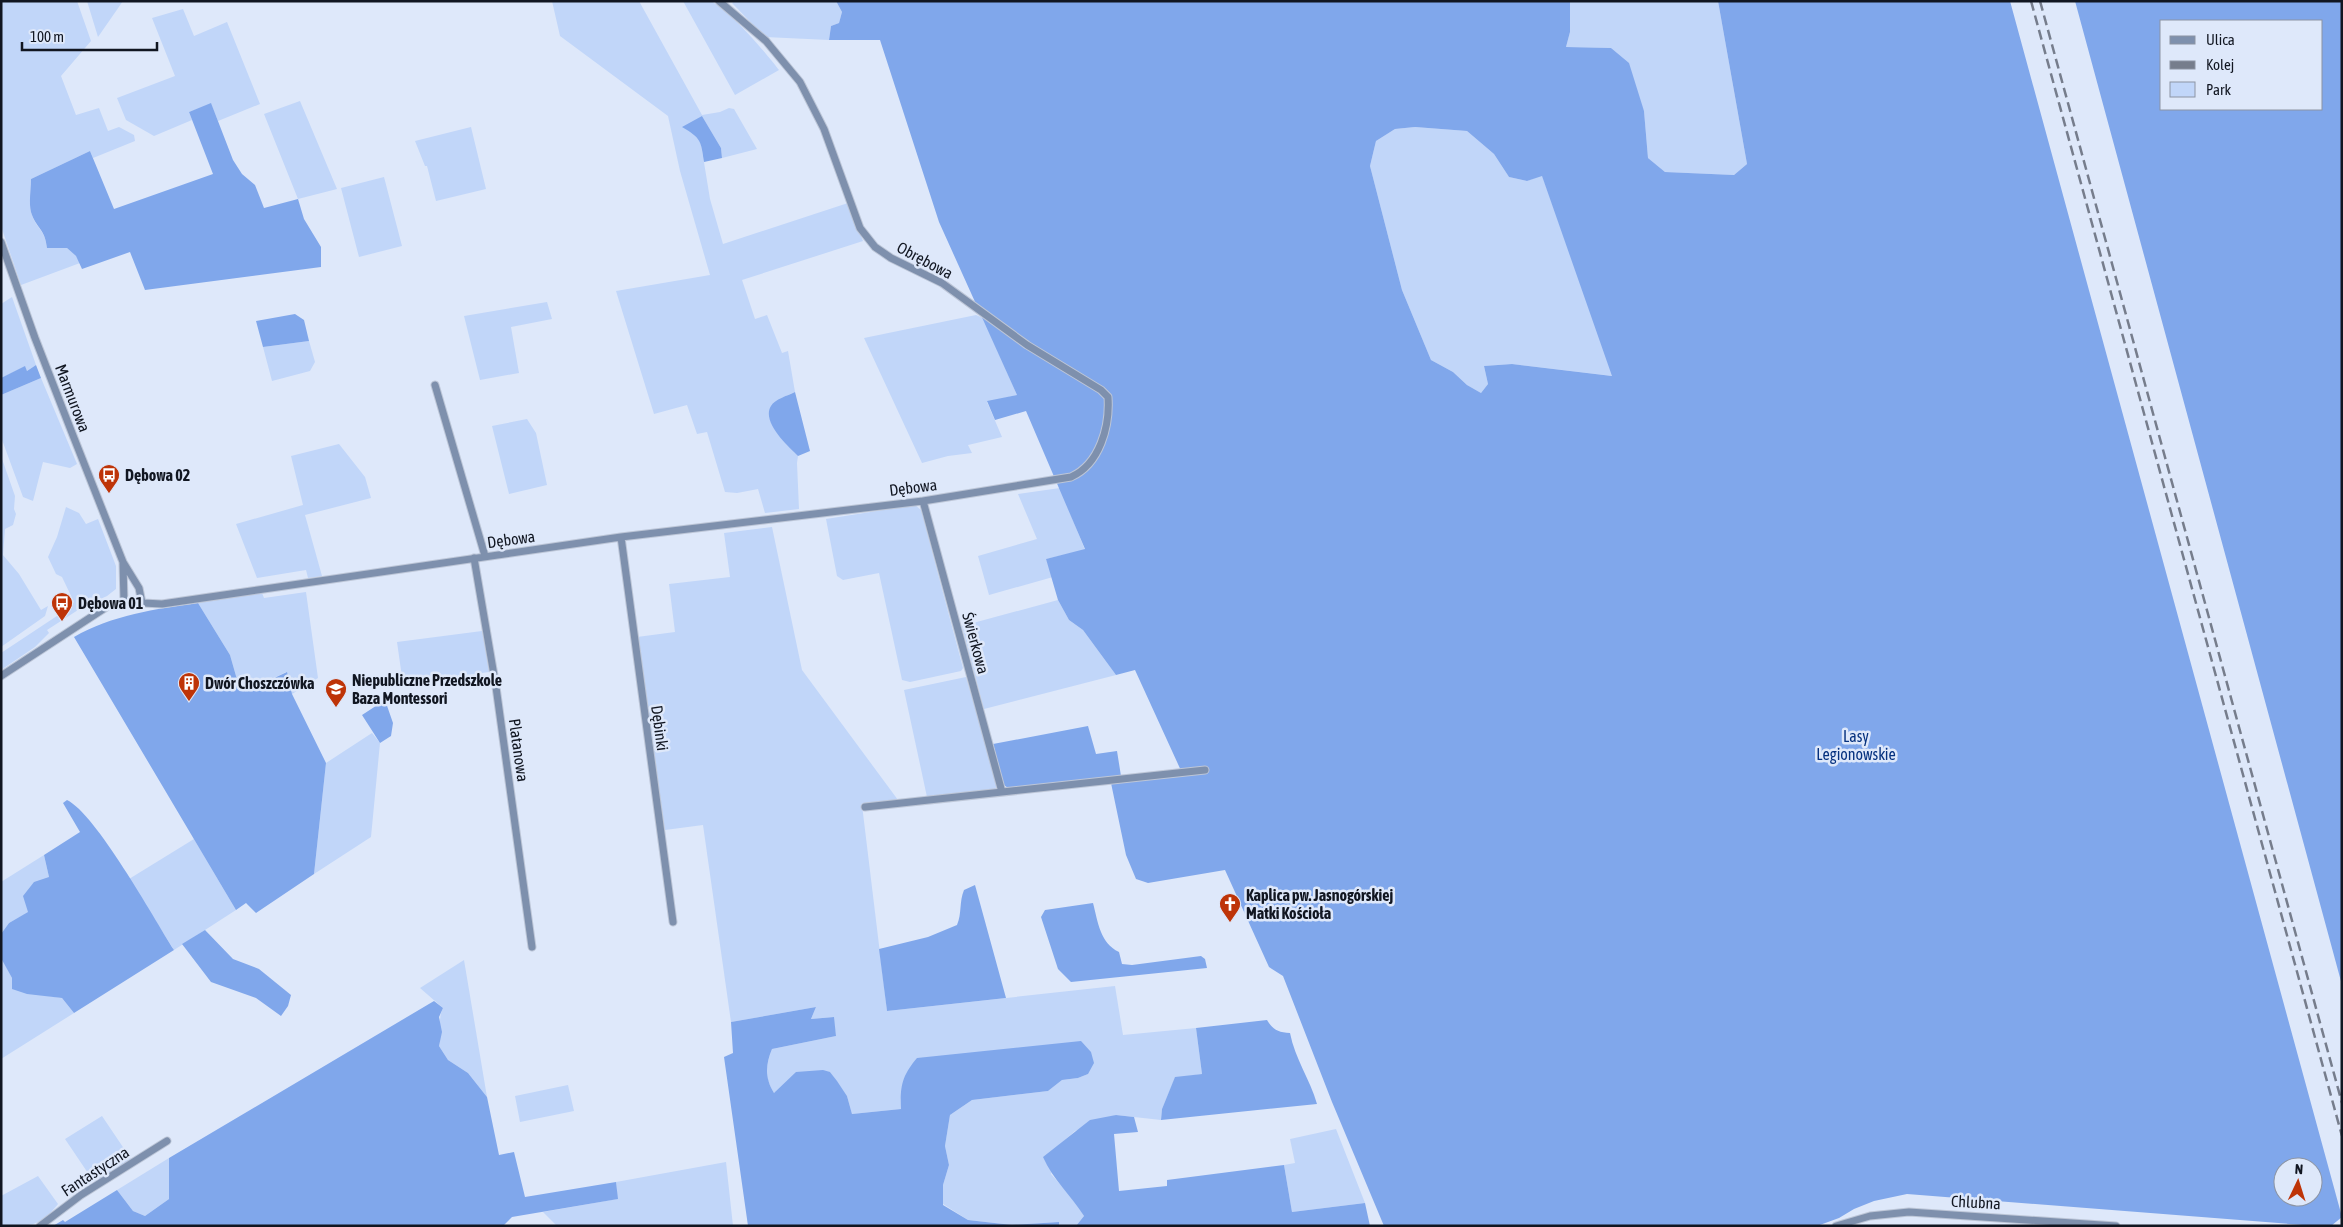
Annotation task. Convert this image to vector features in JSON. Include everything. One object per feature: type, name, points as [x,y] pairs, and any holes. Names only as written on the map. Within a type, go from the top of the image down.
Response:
[{"type":"street","name":"Obrębowa","points":[[719,1],[766,41],[804,88],[824,129],[860,228],[867,239],[891,258],[949,288],[1027,345],[1101,390],[1108,397],[1109,407],[1101,444],[1091,462],[1080,473],[1071,477],[1046,482]]},
{"type":"street","name":"Marmurowa","points":[[1,242],[35,338],[123,562],[138,588],[142,603]]},
{"type":"street","points":[[435,386],[485,556]]},
{"type":"street","name":"Dębowa","points":[[1,676],[97,612],[124,602],[162,604],[621,537],[923,501],[1046,482]]},
{"type":"street","name":"Świerkowa","points":[[923,501],[1002,792]]},
{"type":"street","name":"Dębinki","points":[[621,537],[673,922]]},
{"type":"street","name":"Platanowa","points":[[474,558],[499,705],[532,947]]},
{"type":"street","name":"Marmurowa","points":[[123,562],[124,602]]},
{"type":"street","points":[[865,807],[1205,770]]},
{"type":"street","name":"Fantastyczna","points":[[40,1226],[81,1195],[167,1141]]},
{"type":"street","name":"Chlubna","points":[[1839,1225],[1870,1216],[1909,1212],[2116,1226]]},
{"type":"green space","points":[[1,1],[77,1],[91,41],[61,76],[76,115],[99,108],[108,131],[119,127],[134,135],[135,141],[93,158],[90,151],[31,179],[31,211],[34,220],[45,237],[47,248],[67,248],[76,256],[80,263],[21,285],[1,226]]},
{"type":"green space","points":[[87,1],[123,1],[98,37]]},
{"type":"green space","points":[[552,1],[639,1],[702,115],[720,112],[729,108],[734,109],[757,149],[722,158],[721,148],[702,116],[697,136],[701,144],[710,199],[723,244],[848,203],[863,241],[742,280],[755,319],[767,315],[782,353],[788,351],[795,392],[781,398],[772,407],[769,417],[785,443],[798,456],[799,509],[765,513],[758,489],[737,493],[725,492],[707,432],[697,434],[687,405],[654,414],[616,291],[710,275],[680,171],[668,116],[560,36]]},
{"type":"green space","points":[[683,1],[710,1],[717,5],[746,32],[779,70],[735,95]]},
{"type":"green space","points":[[735,1],[836,1],[842,12],[839,23],[831,26],[829,40],[765,37],[732,3]]},
{"type":"green space","name":"Lasy Legionowskie","points":[[836,1],[1570,1],[1570,32],[1566,47],[1611,48],[1629,63],[1644,111],[1648,158],[1665,172],[1734,175],[1747,164],[1718,1],[2010,1],[2342,1217],[2331,1226],[2316,1226],[1907,1194],[1874,1201],[1854,1209],[1839,1218],[1817,1226],[1384,1226],[1332,1102],[1283,976],[1269,967],[1225,870],[1148,883],[1136,879],[1126,855],[1111,783],[1183,775],[1135,670],[1116,675],[1083,630],[1069,620],[1058,600],[1046,559],[1085,549],[1026,411],[995,420],[987,401],[1017,395],[939,222],[880,40],[829,40],[831,26],[839,23],[842,12]],"holes":[[[1415,127],[1467,131],[1494,154],[1509,177],[1527,181],[1542,176],[1612,376],[1512,364],[1484,366],[1488,384],[1481,393],[1467,385],[1453,372],[1431,360],[1402,290],[1370,166],[1376,141],[1395,129]]]},
{"type":"green space","points":[[1570,1],[1718,1],[1747,164],[1734,175],[1665,172],[1648,158],[1644,111],[1611,48],[1566,47],[1570,32]]},
{"type":"green space","points":[[2075,1],[2342,1],[2342,985]]},
{"type":"green space","points":[[183,9],[194,36],[227,22],[260,104],[218,121],[211,104],[189,112],[192,120],[154,136],[126,120],[117,98],[175,76],[152,18]]},
{"type":"green space","points":[[300,101],[337,189],[298,199],[264,114]]},
{"type":"green space","points":[[211,103],[233,160],[242,174],[255,185],[264,208],[298,199],[304,219],[321,247],[321,267],[145,290],[130,252],[82,269],[76,256],[67,248],[47,248],[45,237],[34,220],[31,211],[31,179],[90,151],[114,209],[213,174],[189,112]]},
{"type":"green space","points":[[702,116],[721,148],[722,158],[704,162],[702,149],[697,137],[682,127]]},
{"type":"green space","points":[[471,127],[486,189],[436,201],[427,166],[425,166],[415,141]]},
{"type":"green space","points":[[1415,127],[1467,131],[1494,154],[1509,177],[1527,181],[1542,175],[1613,376],[1512,364],[1484,366],[1488,384],[1481,393],[1467,385],[1453,372],[1431,360],[1402,290],[1370,166],[1376,141],[1395,129]]},
{"type":"green space","points":[[384,177],[402,246],[359,257],[341,188]]},
{"type":"green space","points":[[12,297],[36,365],[27,371],[25,367],[1,378],[1,304]]},
{"type":"green space","points":[[547,302],[552,319],[511,327],[519,373],[480,380],[464,316]]},
{"type":"green space","points":[[295,314],[304,320],[309,341],[263,347],[256,321]]},
{"type":"green space","points":[[976,315],[983,318],[1017,395],[987,402],[1002,437],[968,445],[972,453],[948,456],[922,463],[864,338]]},
{"type":"green space","points":[[309,341],[315,362],[310,371],[272,381],[263,347]]},
{"type":"green space","points":[[36,365],[41,378],[1,395],[1,378],[25,366],[27,371]]},
{"type":"green space","points":[[41,378],[77,464],[70,468],[43,462],[33,501],[23,497],[1,437],[1,395]]},
{"type":"green space","points":[[795,392],[810,451],[798,456],[777,433],[770,419],[769,412],[775,401]]},
{"type":"green space","points":[[527,419],[536,433],[547,485],[509,494],[492,426]]},
{"type":"green space","points":[[339,444],[365,477],[371,498],[305,515],[322,576],[308,578],[306,570],[257,578],[236,524],[303,505],[291,456]]},
{"type":"green space","points":[[1,456],[15,496],[14,509],[16,514],[13,525],[5,529],[3,555],[19,574],[41,610],[48,606],[45,616],[1,647]]},
{"type":"green space","points":[[1060,488],[1085,550],[1046,559],[1053,577],[989,595],[978,556],[1037,539],[1018,494]]},
{"type":"green space","points":[[915,505],[921,510],[963,668],[961,671],[910,682],[902,680],[879,573],[843,580],[837,576],[826,519]]},
{"type":"green space","points":[[66,507],[79,513],[86,524],[98,519],[116,566],[116,589],[47,630],[49,633],[35,647],[1,670],[1,653],[69,608],[74,602],[62,577],[56,574],[48,557],[57,537]]},
{"type":"green space","points":[[772,527],[802,670],[898,800],[862,805],[887,1011],[1115,986],[1123,1035],[1196,1028],[1202,1074],[1175,1078],[1162,1109],[1161,1120],[1116,1115],[1075,1131],[1058,1146],[1051,1174],[1074,1200],[1084,1216],[1076,1226],[1059,1226],[1059,1222],[1012,1225],[968,1220],[943,1204],[943,1185],[949,1165],[945,1146],[950,1115],[972,1100],[1048,1091],[1062,1080],[1078,1078],[1088,1074],[901,1109],[852,1114],[847,1096],[830,1072],[774,1093],[767,1077],[767,1067],[772,1049],[836,1036],[833,1017],[811,1019],[816,1007],[731,1022],[703,825],[665,830],[637,637],[675,632],[669,584],[730,577],[724,533]]},
{"type":"green space","points":[[306,592],[318,678],[292,694],[286,672],[257,683],[238,683],[230,655],[198,603],[262,593],[264,598]]},
{"type":"green space","points":[[1058,600],[1069,620],[1083,630],[1116,675],[984,709],[962,626]]},
{"type":"green space","points":[[198,603],[230,655],[238,683],[257,684],[287,672],[292,694],[326,763],[314,874],[256,913],[246,903],[236,910],[74,637],[89,629],[119,618]]},
{"type":"green space","points":[[482,631],[489,672],[403,684],[397,642]]},
{"type":"green space","points":[[966,677],[997,785],[995,790],[927,797],[904,690]]},
{"type":"green space","points":[[385,700],[393,723],[391,736],[380,743],[362,715]]},
{"type":"green space","points":[[1088,726],[1096,754],[1117,751],[1121,776],[1008,788],[1004,785],[993,744]]},
{"type":"green space","points":[[372,733],[380,743],[371,837],[314,874],[326,763]]},
{"type":"green space","points":[[67,800],[79,809],[108,845],[174,950],[74,1013],[62,998],[27,994],[12,989],[12,978],[1,958],[1,934],[9,923],[28,912],[23,896],[34,882],[49,877],[44,855],[80,832],[63,803]]},
{"type":"green space","points":[[194,839],[236,910],[174,950],[129,879]]},
{"type":"green space","points":[[44,855],[49,877],[29,912],[9,923],[1,934],[1,882]]},
{"type":"green space","points":[[975,885],[1006,998],[887,1011],[879,949],[928,937],[957,925],[964,890]]},
{"type":"green space","points":[[1093,903],[1098,924],[1104,938],[1119,952],[1122,964],[1132,965],[1201,956],[1205,959],[1207,968],[1071,982],[1058,969],[1041,917],[1045,910]]},
{"type":"green space","points":[[205,930],[233,959],[259,969],[291,995],[288,1006],[281,1016],[256,998],[211,982],[182,944]]},
{"type":"green space","points":[[1,956],[12,978],[48,996],[62,998],[74,1013],[1,1059]]},
{"type":"green space","points":[[464,960],[487,1097],[468,1073],[448,1060],[439,1046],[440,1017],[443,1008],[420,988]]},
{"type":"green space","points":[[434,1001],[443,1008],[439,1017],[442,1032],[439,1046],[448,1060],[468,1073],[487,1097],[499,1155],[514,1152],[525,1197],[616,1182],[618,1199],[512,1217],[503,1226],[53,1226],[63,1220],[65,1222],[117,1190],[133,1211],[145,1216],[169,1199],[169,1158]]},
{"type":"green space","points":[[816,1007],[811,1019],[834,1017],[836,1036],[772,1049],[767,1066],[769,1082],[774,1093],[796,1072],[823,1070],[830,1072],[847,1096],[852,1114],[901,1109],[903,1082],[908,1070],[917,1058],[1081,1041],[1091,1052],[1094,1063],[1088,1074],[1078,1078],[1062,1080],[1048,1091],[972,1100],[950,1115],[945,1146],[949,1165],[943,1185],[943,1205],[968,1220],[1012,1225],[1059,1222],[1059,1226],[748,1226],[724,1057],[733,1053],[731,1022]]},
{"type":"green space","points":[[1267,1020],[1276,1030],[1290,1033],[1295,1052],[1317,1104],[1161,1120],[1162,1109],[1175,1077],[1202,1074],[1196,1028]]},
{"type":"green space","points":[[568,1085],[574,1111],[520,1122],[515,1096]]},
{"type":"green space","points":[[1116,1115],[1134,1117],[1138,1132],[1114,1134],[1119,1191],[1167,1186],[1167,1180],[1284,1165],[1292,1212],[1365,1203],[1370,1226],[1076,1226],[1084,1216],[1052,1173],[1043,1157],[1090,1120]]},
{"type":"green space","points":[[102,1116],[131,1159],[94,1182],[65,1139]]},
{"type":"green space","points":[[1336,1129],[1365,1203],[1292,1212],[1284,1165],[1295,1163],[1290,1139]]},
{"type":"green space","points":[[169,1158],[169,1199],[145,1216],[133,1211],[117,1190]]},
{"type":"green space","points":[[726,1162],[733,1226],[557,1226],[543,1212],[617,1199],[616,1182]]},
{"type":"green space","points":[[38,1176],[58,1204],[46,1217],[34,1224],[3,1226],[1,1223],[1,1196]]},
{"type":"railway","points":[[2031,1],[2342,1136]]},
{"type":"railway","points":[[2040,1],[2342,1103]]},
{"type":"place","name":"Dębowa 02","points":[[109,494]]},
{"type":"place","name":"Dębowa 01","points":[[62,622]]},
{"type":"place","name":"Dwór Choszczówka","points":[[189,702]]},
{"type":"place","name":"Niepubliczne Przedszkole Baza Montessori","points":[[336,708]]},
{"type":"place","name":"Kaplica pw. Jasnogórskiej Matki Kościoła","points":[[1230,923]]}]
